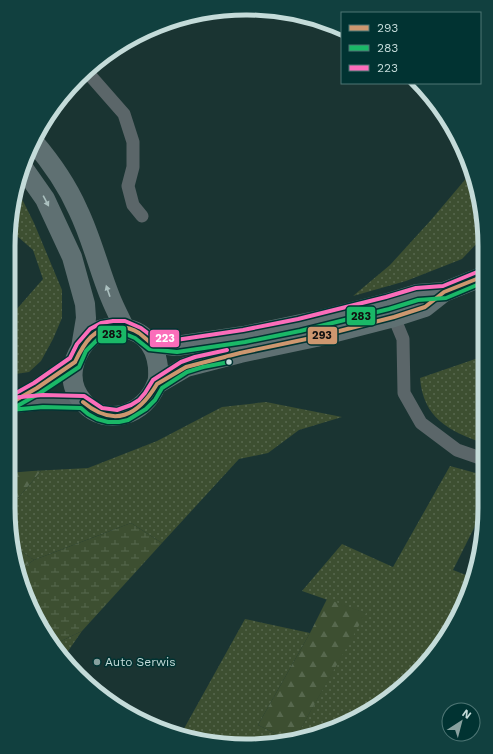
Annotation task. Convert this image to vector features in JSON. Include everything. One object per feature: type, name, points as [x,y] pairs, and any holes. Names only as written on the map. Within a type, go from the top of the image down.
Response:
[{"type":"main road","points":[[38,147],[63,182],[78,210],[94,249],[111,298],[124,327]]},
{"type":"main road","points":[[27,173],[45,199],[72,257],[85,304],[86,318],[78,355],[72,373],[79,397],[83,402],[98,413],[110,416],[122,416],[133,412],[143,405],[151,396],[157,384],[157,364],[151,343]]},
{"type":"main road","points":[[157,384],[186,367],[280,344],[316,337],[391,310],[417,294],[444,292],[478,278]]},
{"type":"main road","points":[[15,400],[36,388],[78,355],[94,334],[103,329],[124,327],[138,333],[151,343],[176,346],[244,336],[299,325],[391,310]]},
{"type":"main road","points":[[15,403],[43,401],[83,402]]},
{"type":"street","points":[[90,76],[124,114],[133,142],[133,167],[128,186],[132,205],[142,216]]},
{"type":"street","points":[[391,310],[402,339],[404,393],[421,422],[457,450],[478,457]]},
{"type":"green space","points":[[467,177],[474,201],[478,242],[462,259],[406,281],[353,296],[390,265]]},
{"type":"green space","points":[[20,198],[34,223],[62,290],[62,318],[41,361],[29,372],[15,374],[15,311],[43,279],[33,250],[15,234]]},
{"type":"green space","points":[[478,358],[478,441],[449,428],[432,413],[422,392],[420,378]]},
{"type":"green space","points":[[266,402],[342,417],[299,430],[268,453],[239,459],[162,543],[131,523],[34,560],[18,549],[15,523],[15,502],[41,471],[32,471],[88,468],[157,441],[222,407]]},
{"type":"green space","points":[[450,466],[478,474],[478,520],[453,570],[468,576],[454,610],[439,636],[421,660],[399,682],[375,700],[349,715],[321,727],[298,733],[365,613],[302,591],[342,544],[393,567]]},
{"type":"green space","points":[[41,471],[15,502],[15,472]]},
{"type":"green space","points":[[131,523],[162,543],[82,631],[59,642],[39,610],[27,582],[23,567],[34,560]]},
{"type":"green space","points":[[18,549],[34,560],[23,567]]},
{"type":"green space","points":[[327,599],[366,613],[298,733],[282,736],[258,725],[310,633]]},
{"type":"green space","points":[[245,619],[310,633],[258,725],[282,736],[262,739],[231,739],[201,735],[183,730]]},
{"type":"green space","points":[[82,631],[67,653],[59,642]]},
{"type":"transit line","name":"223","points":[[15,394],[34,383],[70,358],[77,344],[90,329],[101,323],[125,321],[141,328],[153,337],[176,340],[243,330],[298,319],[416,288],[443,286],[478,272]]},
{"type":"transit line","name":"293","points":[[157,384],[186,367],[240,353],[316,337],[394,317],[425,307],[444,292],[478,278]]},
{"type":"transit line","name":"283","points":[[15,407],[40,393],[79,367],[86,351],[98,339],[105,335],[123,333],[135,338],[149,349],[177,352],[245,342],[300,331],[389,309],[418,300],[446,298],[478,285]]},
{"type":"transit line","name":"293","points":[[75,362],[86,342],[102,329],[110,327],[132,329],[151,343]]},
{"type":"transit line","name":"223","points":[[15,397],[43,395],[84,396],[102,408],[117,410],[131,405],[139,400],[153,380],[181,362],[195,357],[227,350]]},
{"type":"transit line","name":"293","points":[[15,401],[37,388],[75,362]]},
{"type":"transit line","name":"283","points":[[15,410],[43,407],[81,408],[97,419],[108,422],[119,422],[128,420],[146,409],[155,400],[162,388],[187,372],[229,362]]},
{"type":"transit line","name":"293","points":[[83,402],[94,410],[105,415],[124,415],[133,411],[142,404],[157,384]]},
{"type":"place","name":"Auto Serwis","points":[[97,662]]}]
